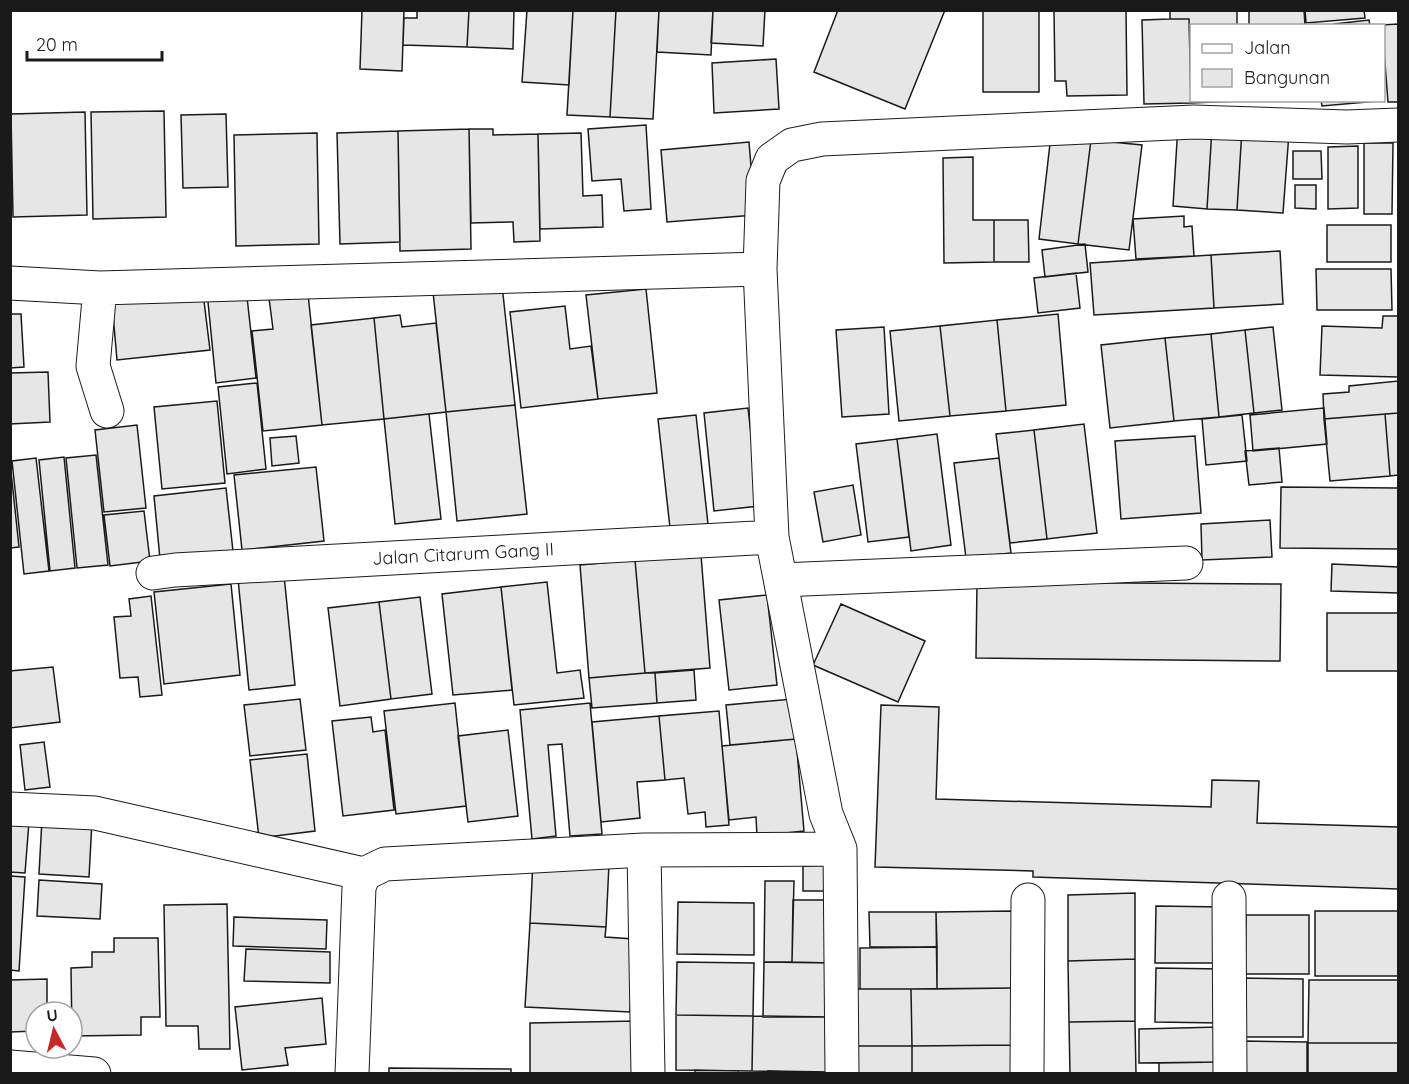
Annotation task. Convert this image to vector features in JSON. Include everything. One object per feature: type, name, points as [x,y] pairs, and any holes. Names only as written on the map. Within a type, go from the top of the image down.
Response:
[{"type":"street","points":[[843,1074],[840,849],[826,814],[772,537],[760,269],[763,182],[772,159],[792,145],[822,139],[1194,122],[1347,127],[1398,125]]},
{"type":"street","points":[[10,283],[100,288],[760,269]]},
{"type":"street","points":[[100,288],[93,366],[106,411]]},
{"type":"street","name":"Jalan Citarum Gang II","points":[[153,573],[772,537]]},
{"type":"street","points":[[780,580],[1186,563]]},
{"type":"street","points":[[10,809],[95,813],[364,874],[385,864],[644,850],[840,849]]},
{"type":"street","points":[[644,850],[648,1074]]},
{"type":"street","points":[[352,1074],[359,887],[364,874]]},
{"type":"street","points":[[1229,898],[1230,1074]]},
{"type":"street","points":[[1027,1074],[1028,900]]},
{"type":"street","points":[[10,1067],[94,1074]]},
{"type":"building","points":[[362,10],[404,10],[402,71],[360,69]]},
{"type":"building","points":[[417,10],[469,10],[467,47],[403,45],[404,18],[417,18]]},
{"type":"building","points":[[469,10],[514,10],[513,49],[467,47]]},
{"type":"building","points":[[527,10],[573,10],[569,85],[522,82]]},
{"type":"building","points":[[573,10],[616,10],[610,117],[567,115]]},
{"type":"building","points":[[616,10],[659,10],[653,119],[610,117]]},
{"type":"building","points":[[659,10],[713,10],[711,55],[657,52]]},
{"type":"building","points":[[713,10],[765,10],[763,46],[711,43]]},
{"type":"building","points":[[838,10],[945,10],[905,109],[814,72]]},
{"type":"building","points":[[983,10],[1039,10],[1039,92],[983,92]]},
{"type":"building","points":[[1054,10],[1126,10],[1127,95],[1067,96],[1066,81],[1055,81]]},
{"type":"building","points":[[1170,10],[1237,10],[1237,24],[1190,24],[1190,61],[1189,19],[1170,19]]},
{"type":"building","points":[[1249,10],[1304,10],[1305,24],[1249,24]]},
{"type":"building","points":[[1305,10],[1364,10],[1365,18],[1306,23]]},
{"type":"building","points":[[1189,19],[1191,103],[1144,104],[1142,20]]},
{"type":"building","points":[[1369,20],[1370,24],[1334,24]]},
{"type":"building","points":[[1398,24],[1398,102],[1388,102],[1385,25]]},
{"type":"building","points":[[776,59],[779,109],[714,113],[712,63]]},
{"type":"building","points":[[1321,102],[1367,102],[1322,106]]},
{"type":"building","points":[[164,111],[166,217],[93,219],[91,112]]},
{"type":"building","points":[[85,112],[87,215],[13,217],[11,114]]},
{"type":"building","points":[[226,114],[228,187],[183,188],[181,115]]},
{"type":"building","points":[[646,125],[651,209],[624,211],[621,179],[592,181],[588,129]]},
{"type":"building","points":[[1178,125],[1212,128],[1207,209],[1173,206]]},
{"type":"building","points":[[1212,128],[1242,129],[1237,210],[1207,209]]},
{"type":"building","points":[[469,129],[493,129],[493,135],[538,134],[540,241],[514,242],[513,222],[471,223]]},
{"type":"building","points":[[469,129],[471,249],[400,251],[398,131]]},
{"type":"building","points":[[1242,129],[1289,133],[1283,213],[1237,210]]},
{"type":"building","points":[[398,131],[400,242],[340,244],[337,133]]},
{"type":"building","points":[[317,133],[319,244],[236,246],[234,135]]},
{"type":"building","points":[[581,133],[583,196],[602,195],[603,227],[540,229],[538,134]]},
{"type":"building","points":[[1051,135],[1091,140],[1078,244],[1039,239]]},
{"type":"building","points":[[1091,140],[1142,145],[1129,250],[1078,244]]},
{"type":"building","points":[[749,142],[755,215],[667,222],[661,150]]},
{"type":"building","points":[[1364,143],[1393,143],[1392,214],[1364,214]]},
{"type":"building","points":[[1358,146],[1358,208],[1328,209],[1328,147]]},
{"type":"building","points":[[1293,151],[1321,151],[1322,179],[1293,179]]},
{"type":"building","points":[[973,157],[973,220],[994,220],[994,262],[944,263],[943,158]]},
{"type":"building","points":[[1295,185],[1316,185],[1316,209],[1295,208]]},
{"type":"building","points":[[1184,216],[1184,227],[1192,226],[1194,256],[1136,259],[1133,219]]},
{"type":"building","points":[[994,220],[1028,220],[1029,262],[994,262]]},
{"type":"building","points":[[1327,225],[1391,225],[1391,262],[1327,262]]},
{"type":"building","points":[[1085,244],[1088,272],[1045,277],[1042,250]]},
{"type":"building","points":[[1280,251],[1283,304],[1214,308],[1211,255]]},
{"type":"building","points":[[1211,255],[1214,308],[1094,315],[1090,263]]},
{"type":"building","points":[[1316,269],[1391,269],[1392,310],[1317,310]]},
{"type":"building","points":[[1076,273],[1080,308],[1038,313],[1034,278]]},
{"type":"building","points":[[502,285],[515,405],[446,412],[433,292]]},
{"type":"building","points":[[246,288],[256,378],[216,383],[207,292]]},
{"type":"building","points":[[646,289],[657,393],[598,399],[586,295]]},
{"type":"building","points":[[203,293],[210,350],[117,360],[112,303]]},
{"type":"building","points":[[308,294],[322,425],[263,431],[252,331],[273,329],[269,298]]},
{"type":"building","points":[[565,306],[570,349],[591,346],[598,399],[521,408],[510,312]]},
{"type":"building","points":[[10,314],[21,314],[24,367],[10,368]]},
{"type":"building","points":[[1058,314],[1066,405],[1006,411],[997,320]]},
{"type":"building","points":[[400,315],[402,327],[436,323],[446,412],[384,419],[374,318]]},
{"type":"building","points":[[1383,316],[1398,316],[1398,377],[1320,375],[1322,326],[1382,328]]},
{"type":"building","points":[[374,318],[384,419],[322,425],[311,325]]},
{"type":"building","points":[[997,320],[1006,411],[950,416],[940,326]]},
{"type":"building","points":[[940,326],[950,416],[899,421],[890,331]]},
{"type":"building","points":[[884,327],[889,414],[842,417],[836,330]]},
{"type":"building","points":[[1273,327],[1282,410],[1254,413],[1245,330]]},
{"type":"building","points":[[1245,330],[1254,413],[1219,417],[1211,334]]},
{"type":"building","points":[[1211,334],[1219,417],[1174,421],[1165,338]]},
{"type":"building","points":[[1165,338],[1174,421],[1110,428],[1101,345]]},
{"type":"building","points":[[48,372],[50,422],[10,424],[10,373]]},
{"type":"building","points":[[1398,381],[1398,413],[1324,419],[1323,394],[1349,392],[1349,386]]},
{"type":"building","points":[[257,383],[266,469],[227,474],[218,387]]},
{"type":"building","points":[[217,401],[225,483],[162,489],[154,407]]},
{"type":"building","points":[[515,405],[527,514],[457,521],[446,412]]},
{"type":"building","points":[[748,408],[759,506],[714,511],[704,413]]},
{"type":"building","points":[[1324,408],[1327,444],[1253,451],[1250,415]]},
{"type":"building","points":[[1398,413],[1398,475],[1390,476],[1385,414]]},
{"type":"building","points":[[429,414],[441,519],[395,524],[384,419]]},
{"type":"building","points":[[1385,414],[1390,476],[1330,481],[1324,419]]},
{"type":"building","points":[[696,415],[708,524],[670,528],[658,419]]},
{"type":"building","points":[[1242,415],[1247,461],[1206,465],[1202,419]]},
{"type":"building","points":[[1084,424],[1097,533],[1047,539],[1034,430]]},
{"type":"building","points":[[137,425],[146,508],[104,512],[95,430]]},
{"type":"building","points":[[1034,430],[1047,539],[1010,543],[996,434]]},
{"type":"building","points":[[937,434],[951,545],[911,551],[897,439]]},
{"type":"building","points":[[296,436],[299,463],[272,466],[270,438]]},
{"type":"building","points":[[1195,436],[1201,513],[1121,519],[1115,441]]},
{"type":"building","points":[[897,439],[909,537],[868,542],[856,444]]},
{"type":"building","points":[[1279,448],[1282,482],[1249,485],[1245,451]]},
{"type":"building","points":[[96,455],[108,565],[77,568],[66,458]]},
{"type":"building","points":[[64,457],[75,568],[50,571],[39,460]]},
{"type":"building","points":[[36,458],[49,571],[24,574],[12,461]]},
{"type":"building","points":[[999,458],[1011,553],[966,558],[954,463]]},
{"type":"building","points":[[10,462],[19,547],[10,548]]},
{"type":"building","points":[[316,467],[324,541],[242,550],[234,475]]},
{"type":"building","points":[[853,485],[861,535],[823,542],[814,492]]},
{"type":"building","points":[[1281,487],[1398,488],[1398,549],[1280,548]]},
{"type":"building","points":[[226,488],[233,551],[160,559],[154,496]]},
{"type":"building","points":[[144,511],[150,561],[110,566],[104,515]]},
{"type":"building","points":[[1270,520],[1272,557],[1202,560],[1201,524]]},
{"type":"building","points":[[701,555],[710,668],[645,673],[635,560]]},
{"type":"building","points":[[635,560],[645,673],[589,678],[580,565]]},
{"type":"building","points":[[1332,564],[1398,567],[1398,593],[1331,591]]},
{"type":"building","points":[[284,575],[295,685],[249,690],[238,579]]},
{"type":"building","points":[[547,582],[557,673],[580,670],[584,698],[514,705],[501,587]]},
{"type":"building","points":[[977,582],[1281,584],[1280,661],[976,658]]},
{"type":"building","points":[[231,584],[240,675],[164,684],[154,592]]},
{"type":"building","points":[[501,587],[512,690],[453,695],[442,594]]},
{"type":"building","points":[[767,595],[777,685],[729,690],[719,600]]},
{"type":"building","points":[[151,596],[162,695],[140,697],[138,677],[120,678],[114,617],[131,616],[129,599]]},
{"type":"building","points":[[420,597],[432,694],[391,699],[379,602]]},
{"type":"building","points":[[379,602],[391,699],[340,706],[328,608]]},
{"type":"building","points":[[841,604],[925,641],[898,702],[813,665]]},
{"type":"building","points":[[1327,613],[1398,613],[1398,671],[1327,671]]},
{"type":"building","points":[[53,667],[60,722],[10,728],[10,671]]},
{"type":"building","points":[[694,670],[696,700],[657,703],[655,673]]},
{"type":"building","points":[[655,673],[657,703],[592,708],[589,678]]},
{"type":"building","points":[[300,699],[306,750],[250,756],[244,705]]},
{"type":"building","points":[[793,699],[796,739],[730,745],[726,705]]},
{"type":"building","points":[[455,703],[466,806],[396,814],[384,711]]},
{"type":"building","points":[[590,703],[602,834],[570,836],[562,744],[548,745],[556,836],[532,839],[520,710]]},
{"type":"building","points":[[881,705],[939,707],[936,799],[1211,807],[1212,780],[1259,781],[1257,823],[1398,827],[1398,889],[1033,877],[1033,871],[875,867]]},
{"type":"building","points":[[719,711],[729,825],[706,827],[705,812],[688,814],[684,778],[665,780],[659,716]]},
{"type":"building","points":[[659,716],[665,780],[637,782],[640,818],[601,822],[592,722]]},
{"type":"building","points":[[371,717],[373,732],[385,730],[394,810],[343,816],[332,721]]},
{"type":"building","points":[[508,730],[518,816],[468,822],[458,736]]},
{"type":"building","points":[[796,739],[804,831],[757,836],[756,817],[729,820],[722,746]]},
{"type":"building","points":[[44,742],[50,787],[25,790],[20,745]]},
{"type":"building","points":[[307,754],[315,831],[259,838],[250,760]]},
{"type":"building","points":[[42,819],[92,821],[89,877],[39,874]]},
{"type":"building","points":[[10,821],[29,822],[25,873],[10,872]]},
{"type":"building","points":[[533,860],[609,864],[606,927],[530,923]]},
{"type":"building","points":[[830,865],[830,891],[803,891],[803,866]]},
{"type":"building","points":[[10,876],[25,877],[19,971],[10,970]]},
{"type":"building","points":[[39,880],[102,884],[100,919],[37,916]]},
{"type":"building","points":[[765,881],[794,881],[792,962],[764,962]]},
{"type":"building","points":[[1135,893],[1135,959],[1068,961],[1068,895]]},
{"type":"building","points":[[793,900],[832,900],[832,963],[792,962]]},
{"type":"building","points":[[678,902],[754,903],[754,955],[677,954]]},
{"type":"building","points":[[227,904],[230,1049],[199,1049],[198,1026],[166,1026],[164,905]]},
{"type":"building","points":[[1156,906],[1223,907],[1222,963],[1155,963]]},
{"type":"building","points":[[1012,911],[1013,988],[937,989],[936,912]]},
{"type":"building","points":[[1315,911],[1398,911],[1398,976],[1315,976]]},
{"type":"building","points":[[869,912],[936,912],[937,947],[870,947]]},
{"type":"building","points":[[1246,915],[1309,915],[1309,974],[1245,974]]},
{"type":"building","points":[[234,917],[327,920],[326,949],[233,946]]},
{"type":"building","points":[[530,923],[606,927],[605,937],[634,939],[630,1012],[525,1007]]},
{"type":"building","points":[[114,938],[158,938],[160,1017],[141,1017],[141,1035],[84,1036],[84,1000],[71,1000],[71,968],[92,967],[92,952],[114,952]]},
{"type":"building","points":[[937,947],[937,989],[860,989],[860,948]]},
{"type":"building","points":[[246,949],[330,952],[330,983],[244,981]]},
{"type":"building","points":[[1135,959],[1135,1021],[1069,1022],[1068,961]]},
{"type":"building","points":[[677,962],[754,963],[753,1016],[676,1015]]},
{"type":"building","points":[[764,962],[832,963],[831,1017],[763,1017]]},
{"type":"building","points":[[1156,968],[1222,969],[1221,1023],[1155,1022]]},
{"type":"building","points":[[1239,978],[1303,979],[1303,1037],[1239,1037]]},
{"type":"building","points":[[47,979],[47,1000],[24,1000],[24,1031],[10,1032],[10,980]]},
{"type":"building","points":[[1309,980],[1398,980],[1398,1043],[1308,1043]]},
{"type":"building","points":[[1013,988],[1013,1045],[912,1046],[911,989]]},
{"type":"building","points":[[852,989],[911,989],[912,1046],[852,1046]]},
{"type":"building","points":[[322,998],[326,1044],[285,1048],[288,1065],[242,1070],[235,1007]]},
{"type":"building","points":[[676,1015],[753,1016],[752,1071],[676,1070]]},
{"type":"building","points":[[753,1016],[831,1017],[830,1072],[752,1071]]},
{"type":"building","points":[[637,1021],[637,1074],[530,1074],[530,1023]]},
{"type":"building","points":[[1135,1021],[1136,1074],[1070,1074],[1069,1022]]},
{"type":"building","points":[[1219,1027],[1220,1062],[1139,1063],[1139,1029]]},
{"type":"building","points":[[1244,1041],[1307,1042],[1307,1074],[1244,1074]]},
{"type":"building","points":[[1308,1043],[1398,1043],[1398,1074],[1308,1074]]},
{"type":"building","points":[[1013,1045],[1013,1074],[912,1074],[912,1046]]},
{"type":"building","points":[[852,1046],[912,1046],[912,1074],[852,1074]]},
{"type":"building","points":[[1220,1062],[1220,1074],[1159,1074],[1159,1063]]},
{"type":"building","points":[[389,1068],[511,1069],[511,1074],[389,1074]]},
{"type":"building","points":[[695,1070],[738,1071],[738,1074],[695,1074]]},
{"type":"building","points":[[768,1071],[830,1072],[830,1074],[768,1074]]}]
